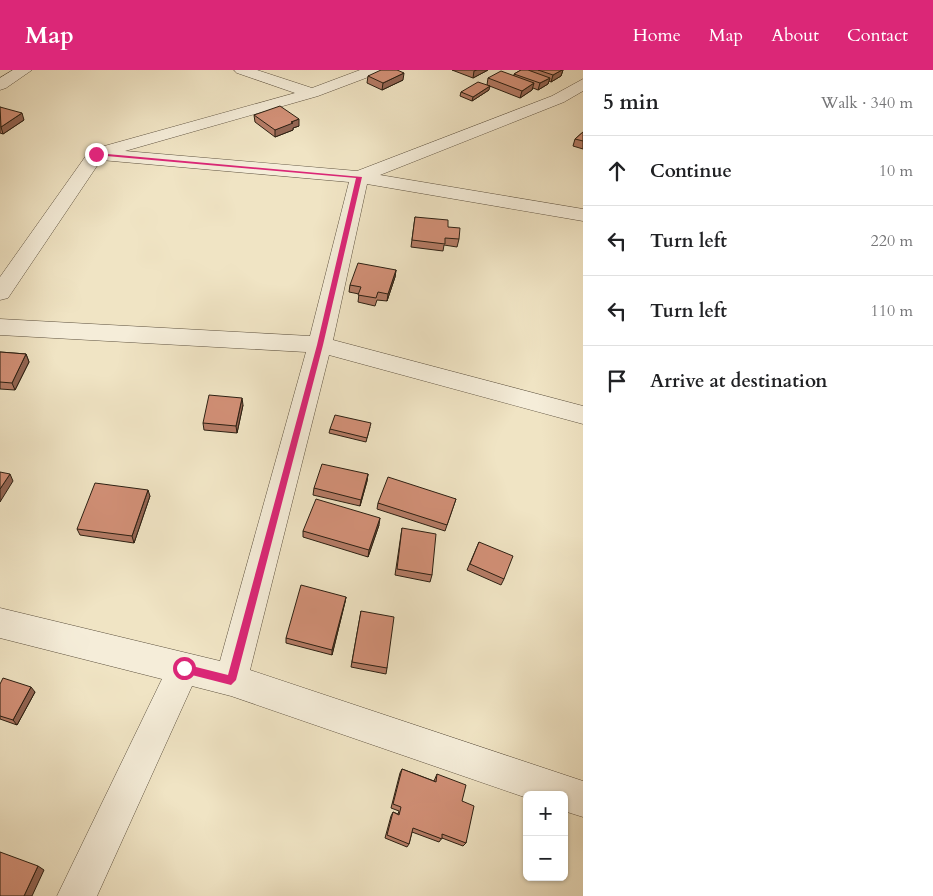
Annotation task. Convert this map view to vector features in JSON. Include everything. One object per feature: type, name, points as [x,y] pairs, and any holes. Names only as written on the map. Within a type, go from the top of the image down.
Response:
[{"type":"street","points":[[0,85],[24,70]]},
{"type":"street","points":[[242,70],[312,93]]},
{"type":"street","points":[[0,293],[96,154],[312,93],[374,70]]},
{"type":"street","points":[[359,177],[558,98],[583,84]]},
{"type":"street","points":[[558,98],[575,105]]},
{"type":"street","points":[[96,154],[359,177],[582,214]]},
{"type":"street","points":[[231,680],[320,345],[359,177]]},
{"type":"street","points":[[0,328],[320,345],[583,415]]},
{"type":"street","points":[[0,623],[231,680],[583,799]]},
{"type":"street","points":[[77,896],[184,668]]},
{"type":"building","points":[[381,70],[397,70],[404,73],[383,83],[368,76]]},
{"type":"building","points":[[521,70],[528,70],[550,78],[540,83],[514,74]]},
{"type":"building","points":[[538,70],[562,70],[553,75]]},
{"type":"building","points":[[501,71],[534,83],[522,91],[488,78]]},
{"type":"building","points":[[478,82],[490,86],[473,97],[461,92]]},
{"type":"building","points":[[280,106],[299,119],[275,130],[254,115]]},
{"type":"building","points":[[0,107],[22,113],[1,127]]},
{"type":"building","points":[[583,132],[583,141],[575,139]]},
{"type":"building","points":[[415,217],[448,220],[448,227],[460,228],[459,239],[445,238],[445,244],[412,240]]},
{"type":"building","points":[[358,263],[396,270],[388,294],[378,292],[376,298],[358,295],[361,287],[350,285]]},
{"type":"building","points":[[0,352],[26,354],[12,383],[0,382]]},
{"type":"building","points":[[209,395],[242,398],[236,426],[203,423]]},
{"type":"building","points":[[335,415],[371,423],[367,438],[330,429]]},
{"type":"building","points":[[322,464],[368,474],[361,500],[314,488]]},
{"type":"building","points":[[0,472],[10,474],[0,489]]},
{"type":"building","points":[[388,477],[456,499],[447,525],[378,503]]},
{"type":"building","points":[[95,483],[148,490],[132,536],[77,529]]},
{"type":"building","points":[[316,499],[380,518],[369,550],[303,531]]},
{"type":"building","points":[[402,528],[436,534],[432,575],[397,569]]},
{"type":"building","points":[[479,542],[513,556],[504,579],[470,564]]},
{"type":"building","points":[[301,585],[346,597],[332,650],[286,638]]},
{"type":"building","points":[[361,611],[394,617],[387,668],[352,662]]},
{"type":"building","points":[[3,678],[31,687],[13,720],[0,716],[0,684]]},
{"type":"building","points":[[402,769],[436,782],[437,774],[466,785],[462,801],[474,806],[466,843],[442,834],[442,839],[413,828],[409,844],[387,835],[393,812],[399,815],[401,807],[393,804]]},
{"type":"building","points":[[0,852],[38,866],[24,896],[0,896]]},
{"type":"route","points":[[96,154],[359,177],[320,345],[231,680],[184,668]]}]
